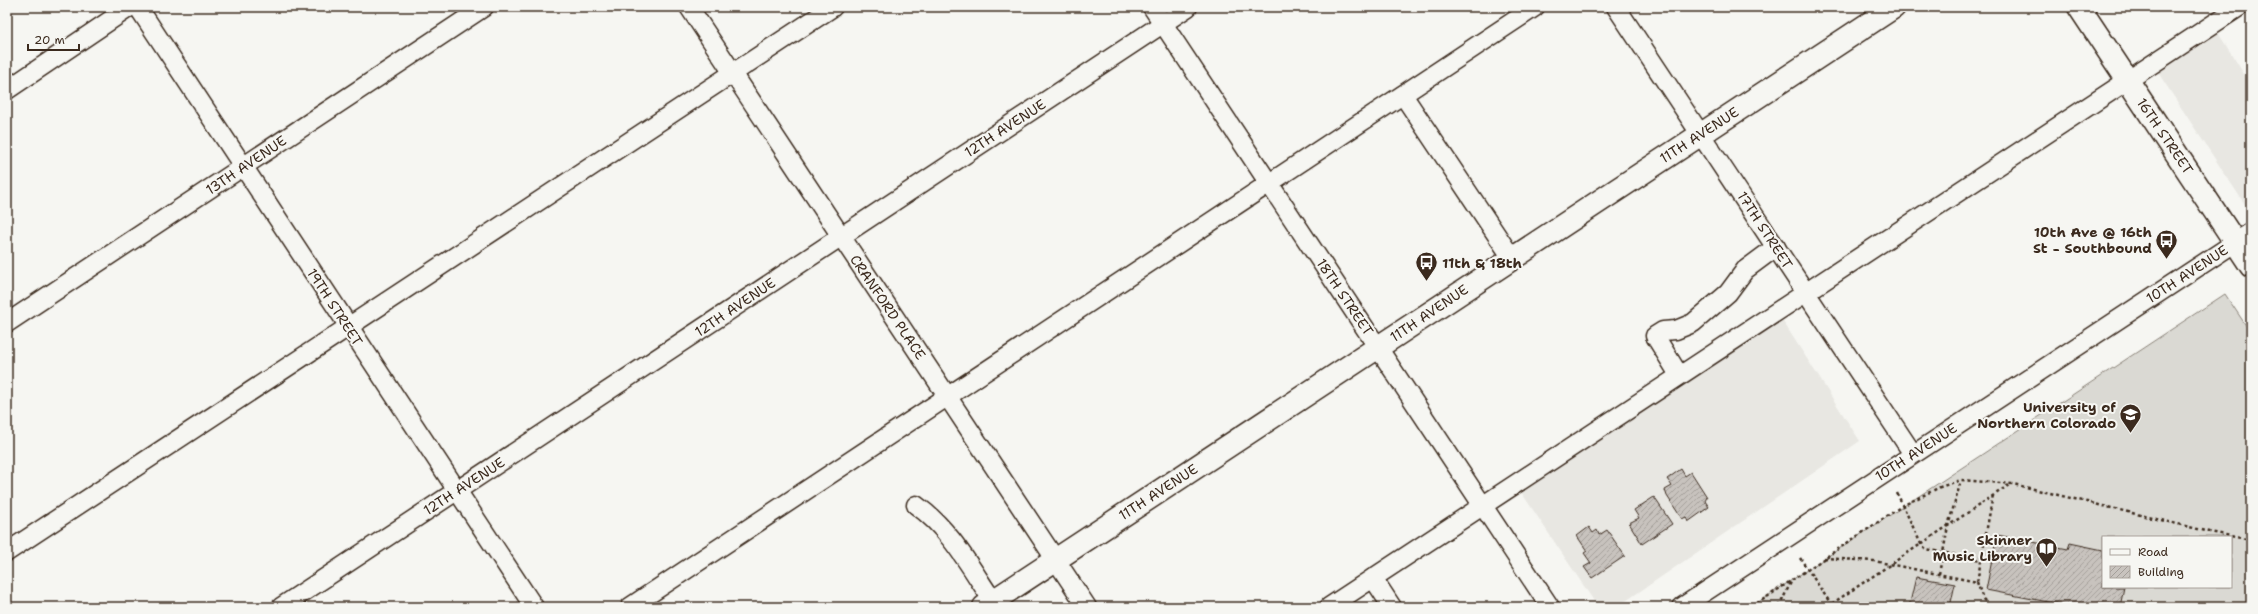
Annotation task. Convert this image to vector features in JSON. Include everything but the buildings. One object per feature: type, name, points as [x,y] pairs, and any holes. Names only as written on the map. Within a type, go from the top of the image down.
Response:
[{"type":"main road","name":"11TH AVENUE","points":[[989,604],[1894,7]]},
{"type":"main road","name":"16TH STREET","points":[[2079,7],[2127,80],[2243,237],[2251,266]]},
{"type":"street","points":[[7,90],[130,7]]},
{"type":"street","name":"19TH STREET","points":[[138,7],[534,607]]},
{"type":"street","name":"13TH AVENUE","points":[[7,323],[484,7]]},
{"type":"street","name":"CRANFORD PLACE","points":[[689,7],[1087,607]]},
{"type":"street","points":[[7,552],[833,7]]},
{"type":"street","name":"18TH STREET","points":[[1152,7],[1379,347],[1550,607]]},
{"type":"street","name":"12TH AVENUE","points":[[281,607],[1188,7]]},
{"type":"street","points":[[630,607],[1535,7]]},
{"type":"street","name":"17TH STREET","points":[[1616,7],[1913,454]]},
{"type":"street","points":[[1339,604],[1373,578],[1483,505],[2239,7]]},
{"type":"street","points":[[1403,95],[1512,258]]},
{"type":"street","name":"10TH AVENUE","points":[[1682,607],[2243,237]]},
{"type":"street","points":[[1679,375],[1655,336],[1663,330],[1676,330],[1693,323],[1728,293],[1745,270],[1776,247]]},
{"type":"street","points":[[916,505],[934,517],[944,530],[989,604]]},
{"type":"street","points":[[1373,578],[1392,607]]},
{"type":"path","points":[[1939,574],[1948,526],[1961,480]]},
{"type":"path","points":[[1752,607],[1902,506],[1940,487],[1961,480],[2010,484],[2230,536]]},
{"type":"path","points":[[1827,607],[1832,606],[2010,484]]},
{"type":"path","points":[[1897,493],[1921,544],[1926,549],[1981,560]]},
{"type":"path","points":[[1991,607],[1983,599],[1977,582],[1993,495]]},
{"type":"path","points":[[2232,536],[2251,540]]},
{"type":"path","points":[[1800,558],[1832,606]]},
{"type":"path","points":[[1824,558],[1892,564],[1977,582]]},
{"type":"path","points":[[1779,607],[1792,580]]},
{"type":"path","points":[[2014,607],[2018,601]]},
{"type":"shaded area","points":[[2215,28],[2251,85],[2251,206],[2246,206],[2155,68]]},
{"type":"shaded area","name":"University of Northern Colorado","points":[[2225,294],[2251,333],[2251,607],[1751,607]]},
{"type":"shaded area","points":[[1782,320],[1860,441],[1617,607],[1598,607],[1519,489]]},
{"type":"place","name":"10th Ave @ 16th St - Southbound","points":[[2167,260]]},
{"type":"place","name":"11th & 18th","points":[[1427,282]]},
{"type":"place","name":"University of Northern Colorado","points":[[2131,434]]},
{"type":"place","name":"Skinner Music Library","points":[[2047,568]]}]
